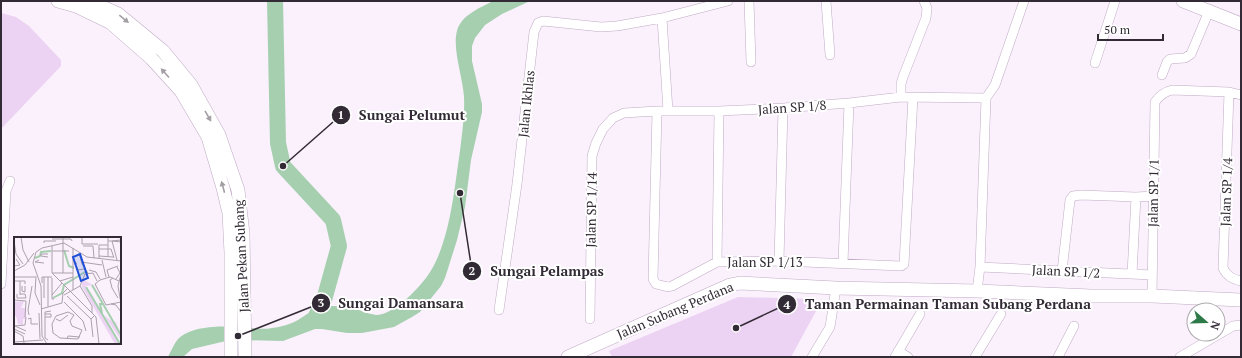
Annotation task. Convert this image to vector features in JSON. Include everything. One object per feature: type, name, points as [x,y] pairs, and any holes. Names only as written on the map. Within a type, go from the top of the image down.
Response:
[{"type":"main road","name":"Jalan Pekan Subang","points":[[58,1],[76,6],[111,23],[151,58],[181,91],[208,137],[229,213],[231,253],[231,357]]},
{"type":"main road","name":"Jalan Pekan Subang","points":[[89,1],[118,14],[163,51],[191,85],[219,135],[238,190],[243,234],[246,356]]},
{"type":"main road","points":[[1183,1],[1241,24]]},
{"type":"main road","name":"Jalan Subang Perdana","points":[[568,357],[586,354],[730,285],[740,283],[836,288],[977,291],[1091,296],[1152,296],[1241,300]]},
{"type":"street","name":"Jalan Ikhlas","points":[[499,310],[517,184],[534,32],[538,23],[543,20],[601,28],[662,18],[728,1]]},
{"type":"street","points":[[749,1],[751,62]]},
{"type":"street","points":[[826,1],[830,55]]},
{"type":"street","points":[[901,97],[902,77],[926,18],[927,8],[924,1]]},
{"type":"street","points":[[977,291],[980,267],[986,98],[995,85],[1024,1]]},
{"type":"street","points":[[1095,63],[1115,1]]},
{"type":"street","points":[[1162,75],[1167,62],[1170,59],[1186,58],[1191,54],[1208,11]]},
{"type":"street","points":[[662,18],[668,111]]},
{"type":"street","name":"Jalan SP 1/1","points":[[1152,296],[1155,102],[1163,93],[1172,90],[1229,92]]},
{"type":"street","points":[[1229,92],[1241,95]]},
{"type":"street","name":"Jalan SP 1/4","points":[[1229,92],[1223,268],[1230,278],[1241,281]]},
{"type":"street","name":"Jalan SP 1/8","points":[[603,129],[613,118],[624,113],[783,108],[901,97],[986,98]]},
{"type":"street","name":"Jalan SP 1/13","points":[[657,111],[654,281],[661,286],[672,286],[717,262],[779,261],[901,266],[904,264],[906,259],[913,97]]},
{"type":"street","points":[[843,264],[849,103]]},
{"type":"street","points":[[779,261],[783,108]]},
{"type":"street","points":[[717,262],[719,111]]},
{"type":"street","name":"Jalan SP 1/14","points":[[590,319],[592,156],[596,143],[603,129]]},
{"type":"street","points":[[1,284],[6,190],[10,180]]},
{"type":"street","points":[[1062,271],[1070,200],[1073,196],[1153,196]]},
{"type":"street","points":[[1132,274],[1136,197]]},
{"type":"street","name":"Jalan SP 1/2","points":[[980,267],[1152,274]]},
{"type":"street","points":[[812,357],[830,327],[836,288]]},
{"type":"street","points":[[908,357],[896,354],[920,314]]},
{"type":"street","points":[[975,357],[1001,314]]},
{"type":"street","points":[[1180,357],[1233,326],[1241,325]]},
{"type":"street","points":[[1058,357],[1074,326]]},
{"type":"shaded area","points":[[493,1],[530,1],[502,14],[485,25],[475,38],[472,46],[472,61],[482,104],[482,112],[471,160],[465,207],[457,240],[445,278],[441,286],[420,312],[394,327],[362,333],[347,333],[315,329],[283,341],[226,341],[192,349],[183,357],[168,357],[178,339],[191,331],[208,327],[226,326],[261,329],[275,328],[295,321],[316,309],[329,306],[348,307],[376,315],[383,314],[397,307],[416,289],[426,278],[441,250],[453,200],[464,110],[463,89],[456,46],[457,31],[459,25],[467,16]]},
{"type":"shaded area","points":[[1,13],[16,17],[29,26],[61,60],[61,66],[1,129]]},
{"type":"shaded area","points":[[738,297],[815,299],[820,304],[791,357],[612,357],[609,351]]},
{"type":"waterway","points":[[275,1],[278,143],[283,166],[333,220],[339,246],[324,300],[314,320]]},
{"type":"place","name":"Sungai Pelumut","points":[[283,166]]},
{"type":"place","name":"Sungai Pelampas","points":[[460,193]]},
{"type":"place","name":"Taman Permainan Taman Subang Perdana","points":[[736,328]]},
{"type":"place","name":"Sungai Damansara","points":[[238,336]]}]
